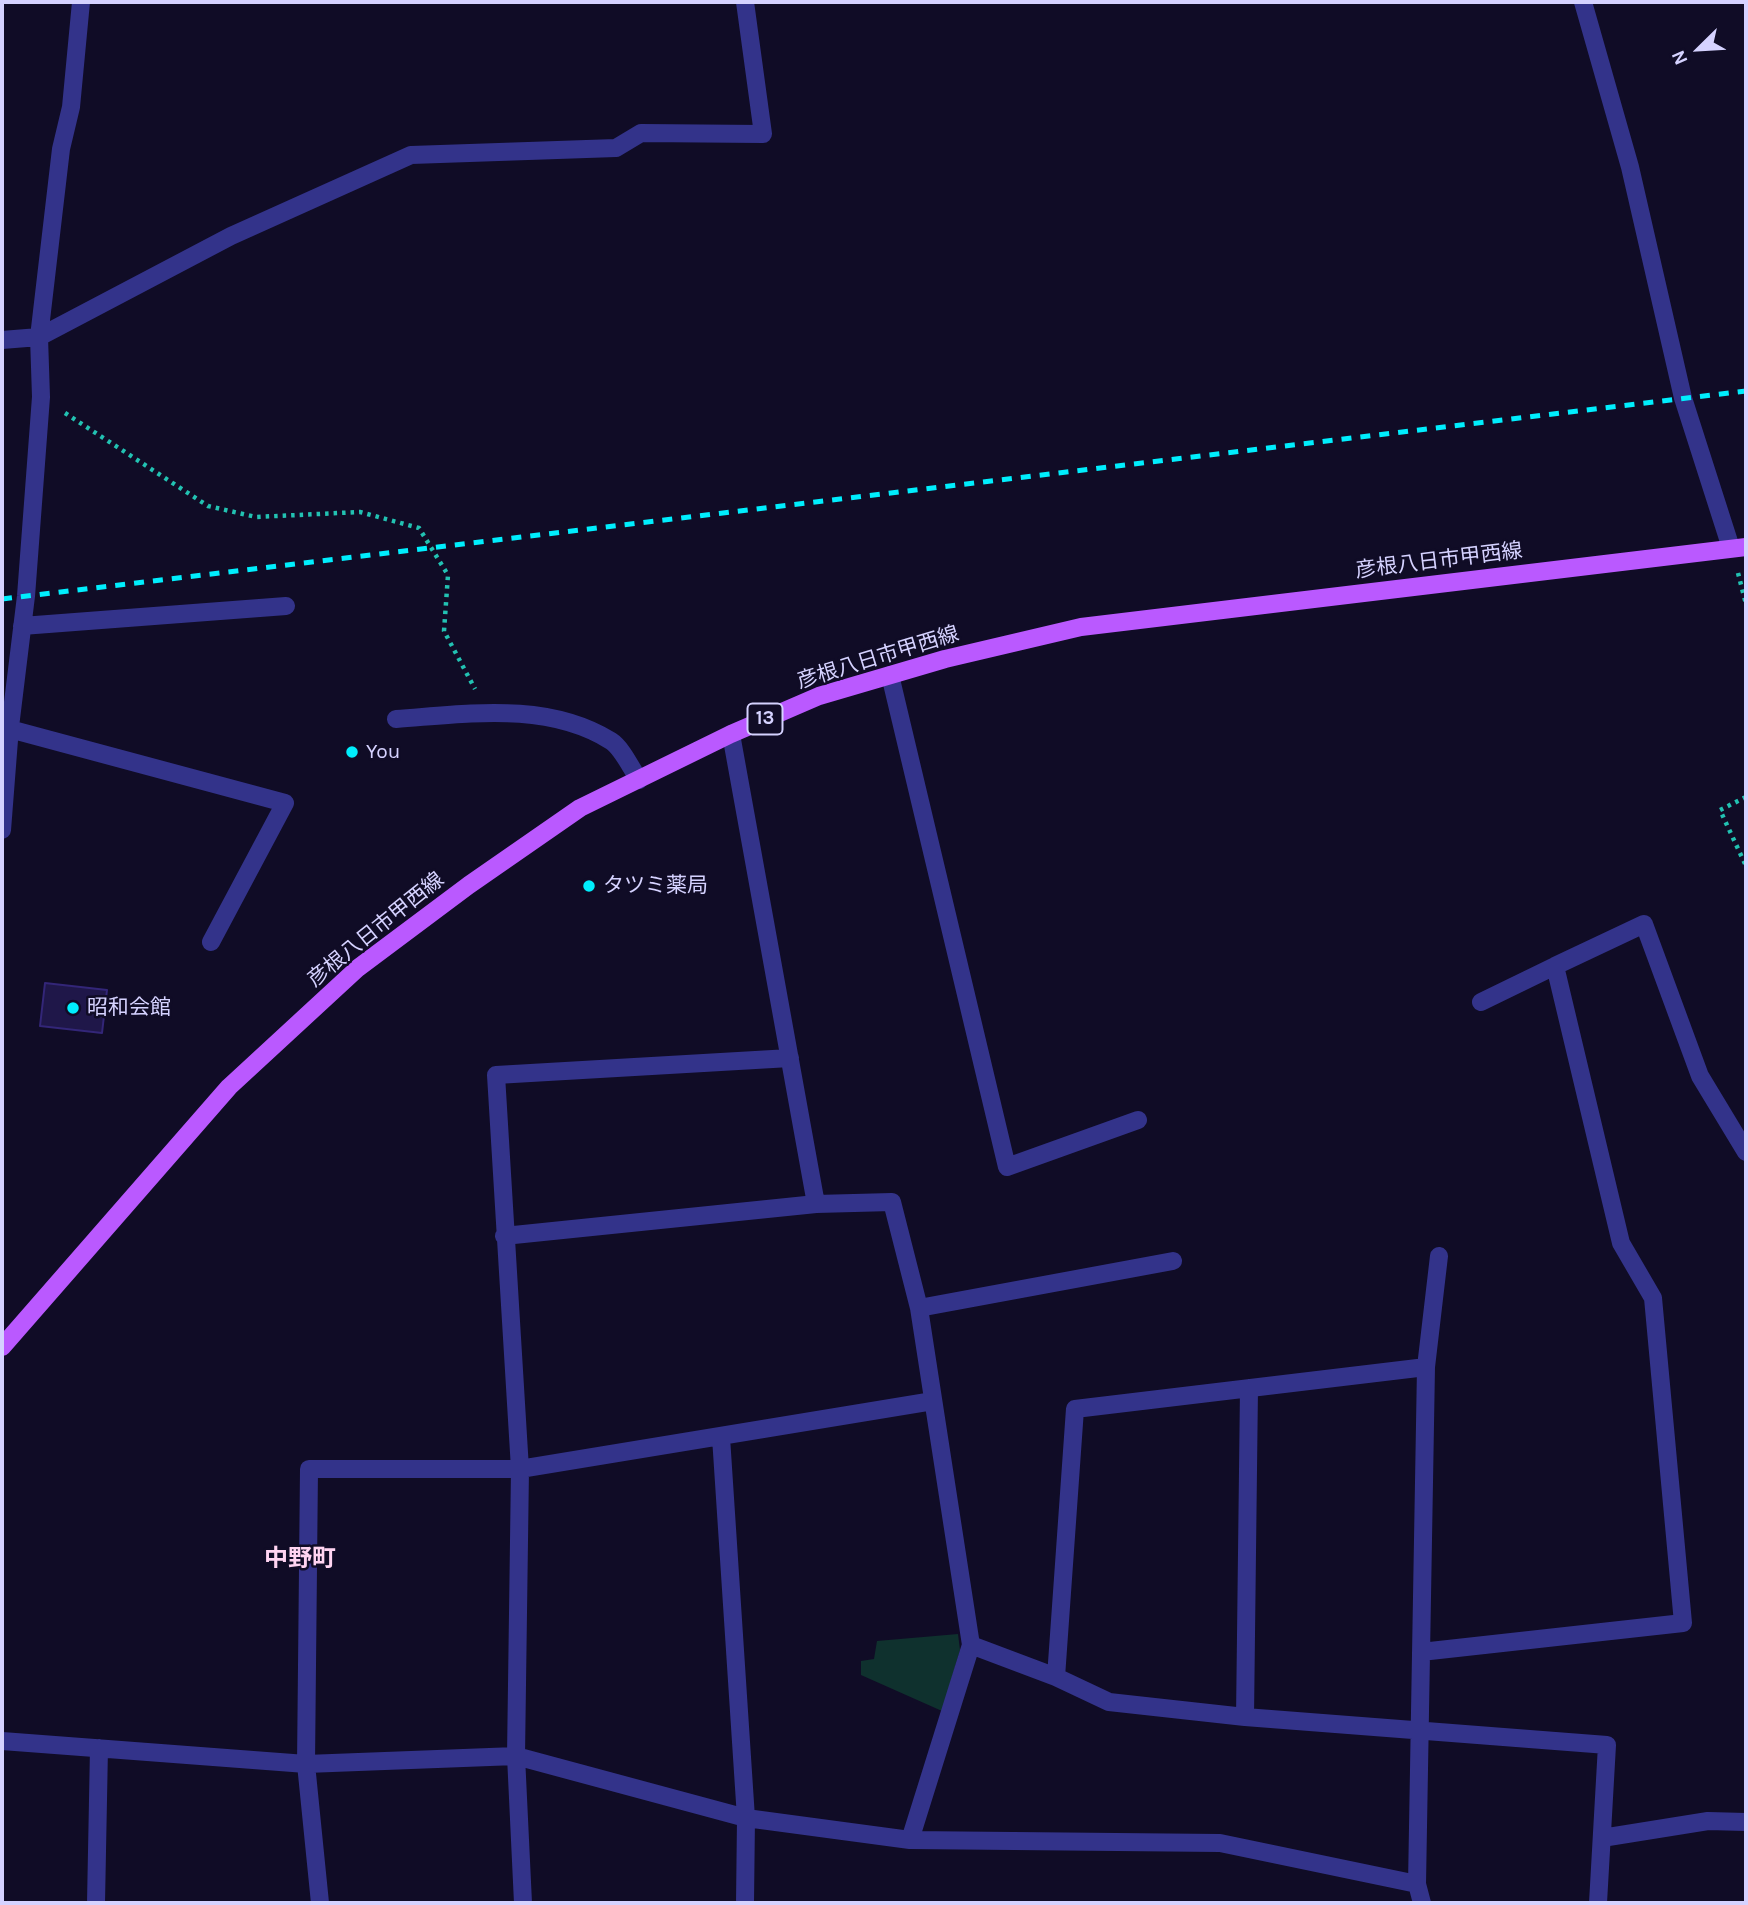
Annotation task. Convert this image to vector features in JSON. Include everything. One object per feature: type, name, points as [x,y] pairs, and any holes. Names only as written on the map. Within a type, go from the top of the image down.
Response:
[{"type":"main road","name":"彦根八日市甲西線","points":[[2,1347],[229,1087],[358,968],[536,837],[580,808],[731,734],[819,696],[890,675],[1081,627],[1739,548]]},
{"type":"main road","points":[[2,1324],[26,1320]]},
{"type":"street","points":[[2,830],[6,727],[22,626],[41,397],[39,337],[61,149],[71,107],[81,2]]},
{"type":"street","points":[[2,340],[39,337],[231,236],[411,155],[616,148],[640,133],[763,134],[745,2]]},
{"type":"street","points":[[1583,2],[1630,167],[1683,398],[1739,548]]},
{"type":"street","points":[[22,626],[286,606]]},
{"type":"street","points":[[890,675],[1007,1167],[1138,1120]]},
{"type":"street","points":[[396,719],[509,714],[557,717],[613,742],[639,780]]},
{"type":"street","points":[[6,727],[285,803],[211,942]]},
{"type":"street","points":[[731,734],[816,1204]]},
{"type":"street","points":[[1481,1002],[1644,924],[1700,1076],[1746,1152]]},
{"type":"street","points":[[1421,1652],[1683,1623],[1653,1298],[1620,1243],[1555,965]]},
{"type":"street","points":[[523,1903],[516,1756],[520,1469],[496,1074],[790,1058]]},
{"type":"street","points":[[504,1236],[816,1204],[892,1202],[919,1308],[971,1645],[910,1840]]},
{"type":"street","points":[[1422,1903],[1417,1884],[1426,1367],[1439,1256]]},
{"type":"street","points":[[919,1308],[1173,1261]]},
{"type":"street","points":[[1056,1677],[1075,1409],[1426,1367]]},
{"type":"street","points":[[1245,1717],[1249,1388]]},
{"type":"street","points":[[320,1903],[306,1764],[309,1469],[520,1469],[933,1401]]},
{"type":"street","points":[[721,1437],[746,1818],[745,1903]]},
{"type":"street","points":[[971,1645],[1056,1677],[1110,1702],[1245,1717],[1607,1745],[1598,1903]]},
{"type":"street","points":[[2,1741],[306,1764],[516,1756],[746,1818],[910,1840],[1220,1843],[1417,1884]]},
{"type":"street","points":[[96,1903],[99,1748]]},
{"type":"street","points":[[1602,1838],[1708,1821],[1746,1822]]},
{"type":"path","points":[[41,397],[208,506],[256,517],[360,512],[419,528],[448,575],[443,631],[476,691],[509,714]]},
{"type":"path","points":[[1746,797],[1720,810],[1746,866]]},
{"type":"green space","points":[[958,1634],[960,1650],[942,1711],[861,1675],[861,1661],[874,1659],[877,1641]]},
{"type":"building","name":"昭和会館","points":[[45,983],[107,990],[102,1033],[40,1026]]},
{"type":"railway","points":[[2,599],[1746,391]]},
{"type":"place","name":"You","points":[[352,752]]},
{"type":"place","name":"タツミ薬局","points":[[589,886]]},
{"type":"place","name":"昭和会館","points":[[73,1008]]},
{"type":"district","name":"中野町","points":[[300,1559]]}]
